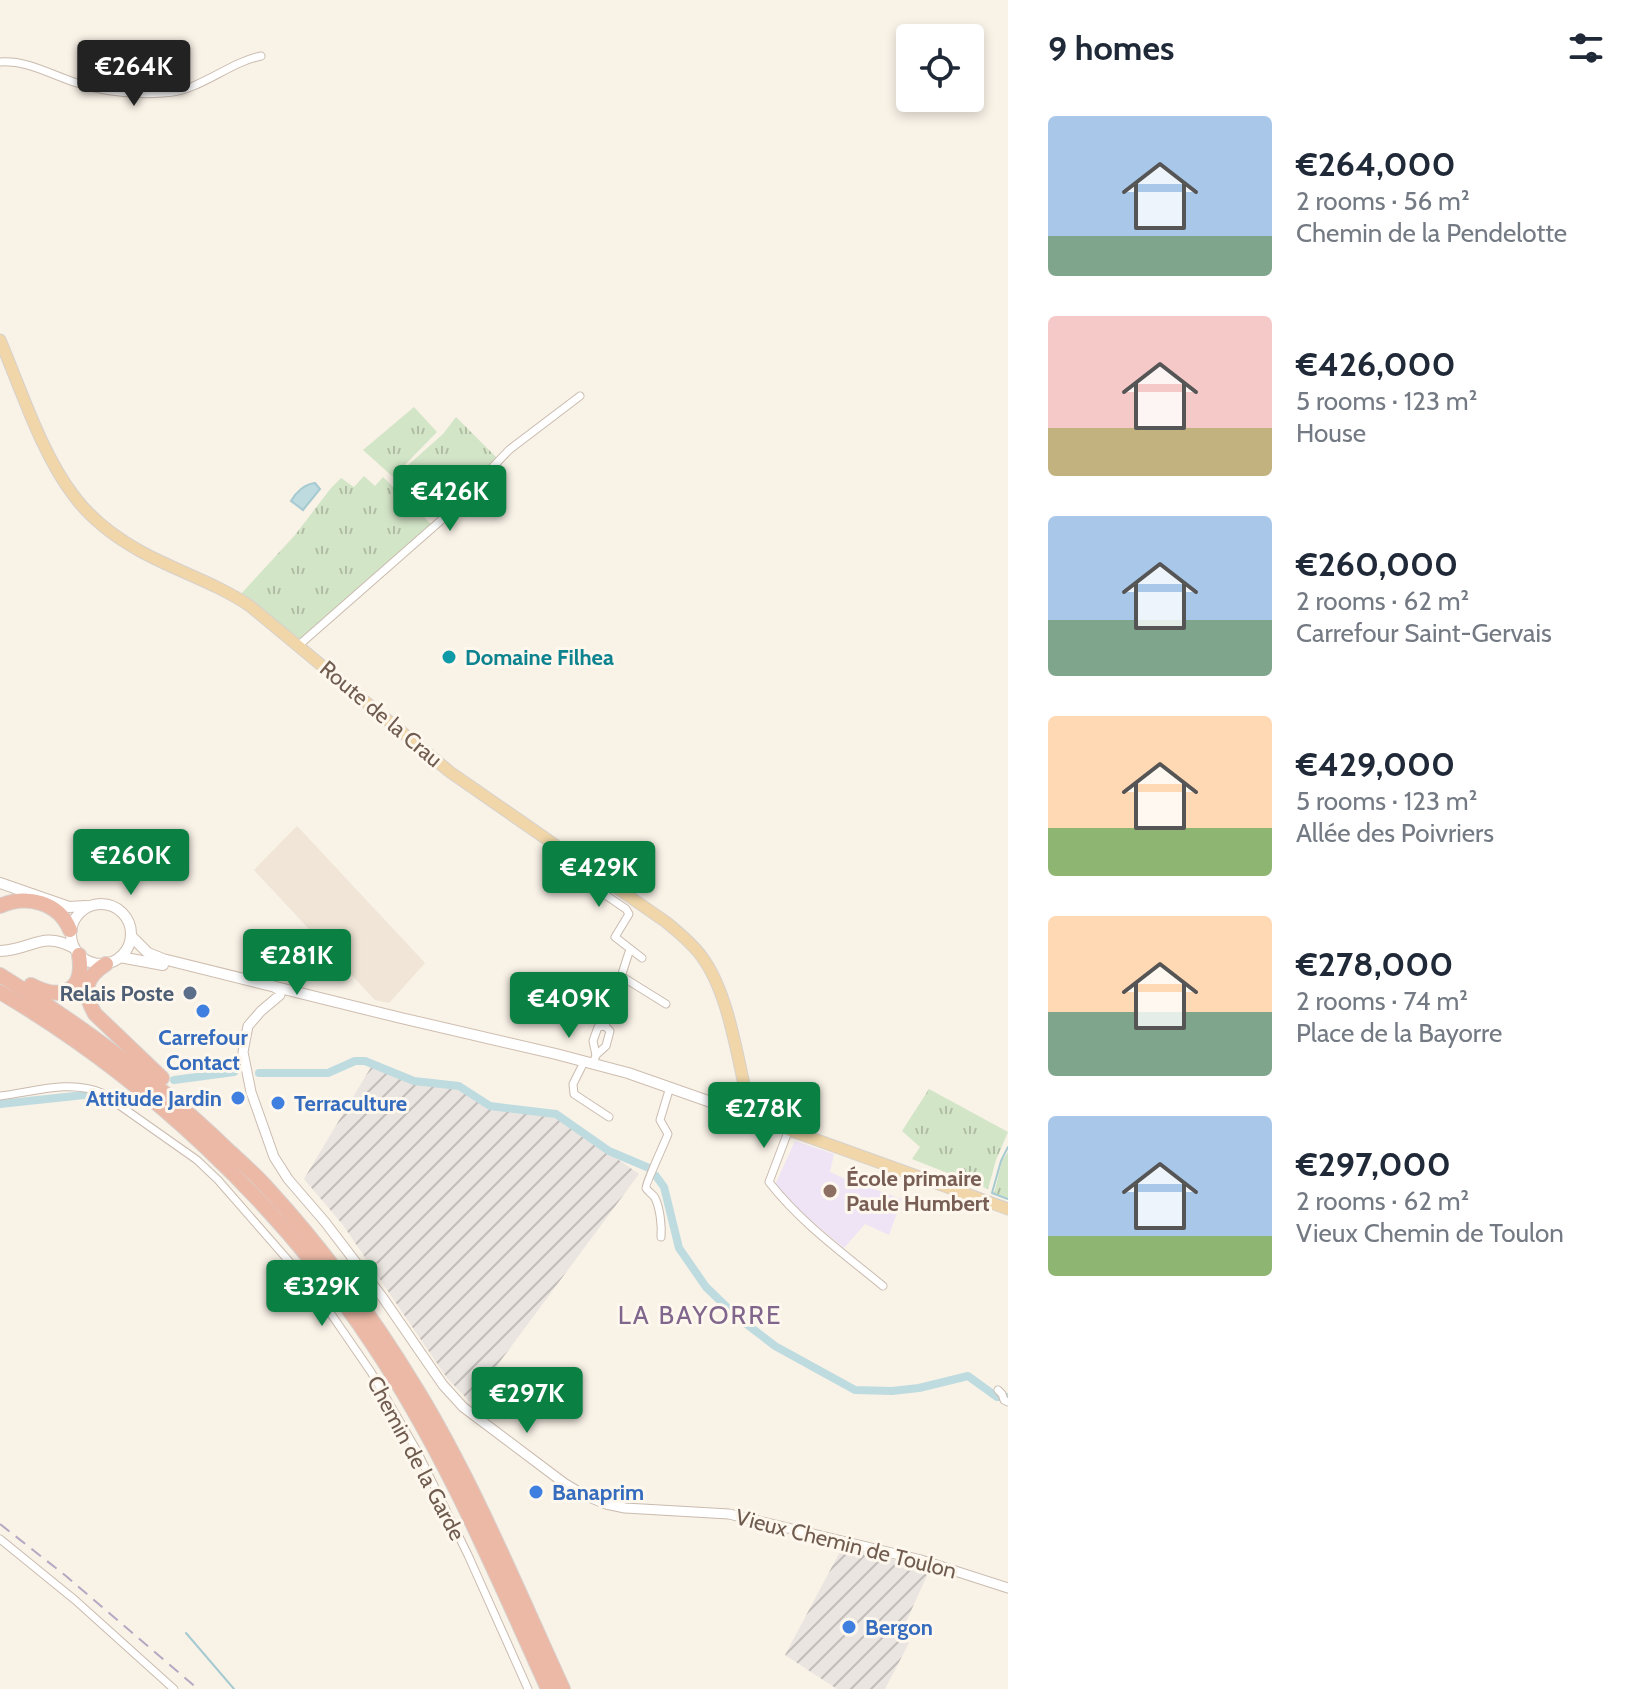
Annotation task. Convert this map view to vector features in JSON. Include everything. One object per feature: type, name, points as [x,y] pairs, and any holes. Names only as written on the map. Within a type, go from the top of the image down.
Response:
[{"type":"highway","points":[[0,904],[16,896],[39,897]]},
{"type":"highway","points":[[0,904],[20,901],[56,909],[70,930]]},
{"type":"highway","points":[[0,967],[44,992],[62,993],[76,984],[80,977],[76,952]]},
{"type":"highway","points":[[106,964],[95,971],[87,985],[88,1001],[95,1014],[233,1147],[349,1287],[418,1391],[458,1464],[563,1689]]},
{"type":"highway","points":[[0,975],[128,1062],[212,1133],[268,1188]]},
{"type":"highway","points":[[0,992],[112,1066],[211,1152],[283,1228],[338,1295],[373,1344],[443,1466],[548,1689]]},
{"type":"highway","points":[[0,999],[88,1057],[211,1152]]},
{"type":"main road","name":"Route de la Crau","points":[[0,340],[53,463],[75,498],[93,518],[140,552],[232,594],[261,614],[450,772],[689,941],[719,987],[747,1098],[745,1114]]},
{"type":"main road","points":[[0,883],[69,907],[102,903],[111,905],[126,918],[131,936],[120,957],[106,964],[87,961],[62,941],[49,939],[0,951]]},
{"type":"main road","points":[[76,952],[70,930],[77,914],[92,905]]},
{"type":"main road","points":[[131,936],[140,947],[155,956],[274,989],[298,992],[387,1015]]},
{"type":"main road","points":[[120,957],[591,1060],[772,1122],[1008,1209]]},
{"type":"main road","points":[[747,1098],[772,1122]]},
{"type":"street","points":[[0,62],[27,64],[97,89],[165,93],[186,89],[261,56]]},
{"type":"street","points":[[299,645],[446,516],[509,450],[580,396]]},
{"type":"street","points":[[587,868],[582,879],[629,914],[615,937],[642,958]]},
{"type":"street","points":[[609,1117],[574,1094],[573,1084],[591,1060],[593,1041],[598,1027],[605,1026],[630,949]]},
{"type":"street","points":[[621,976],[666,1004]]},
{"type":"street","name":"Vieux Chemin de Toulon","points":[[274,989],[248,1026],[243,1052],[251,1092],[274,1157],[383,1298],[443,1385],[463,1407],[564,1483],[606,1504],[625,1508],[729,1514],[921,1560],[1008,1588]]},
{"type":"street","name":"Chemin de la Garde","points":[[0,1096],[75,1086],[102,1093],[197,1160],[248,1212],[329,1311],[397,1414],[468,1555],[528,1689]]},
{"type":"street","points":[[661,1237],[656,1199],[646,1185],[668,1134],[661,1125],[660,1115],[670,1087]]},
{"type":"street","points":[[789,1129],[769,1182],[787,1205],[883,1286]]},
{"type":"street","points":[[0,1539],[75,1600],[169,1687]]},
{"type":"shaded area","points":[[297,826],[425,963],[389,1003],[375,1000],[254,870]]},
{"type":"shaded area","points":[[371,1067],[414,1083],[460,1090],[489,1108],[554,1115],[639,1174],[470,1402],[447,1378],[343,1225],[304,1179]]},
{"type":"shaded area","name":"École primaire Paule Humbert","points":[[795,1141],[834,1154],[830,1172],[902,1199],[889,1235],[865,1224],[844,1248],[796,1208],[775,1185]]},
{"type":"shaded area","points":[[843,1546],[930,1569],[900,1635],[909,1643],[885,1689],[837,1689],[785,1655]]},
{"type":"green space","points":[[414,407],[437,432],[393,477],[363,450]]},
{"type":"green space","points":[[456,417],[497,458],[449,511],[433,512],[397,475],[443,434]]},
{"type":"green space","points":[[364,476],[375,486],[383,477],[431,524],[301,640],[241,594],[341,478],[354,487]]},
{"type":"green space","points":[[929,1089],[1008,1132],[988,1189],[912,1159],[920,1147],[902,1131]]},
{"type":"green space","points":[[1008,1152],[1008,1198],[994,1194],[1002,1161]]},
{"type":"water","points":[[315,483],[320,489],[303,510],[291,501],[301,489]]},
{"type":"waterway","points":[[259,1073],[328,1073],[355,1061],[365,1061],[414,1081],[459,1086],[490,1106],[556,1114],[609,1151],[649,1168]]},
{"type":"waterway","points":[[174,1080],[234,1072]]},
{"type":"waterway","points":[[0,1104],[84,1095]]},
{"type":"waterway","points":[[1008,1147],[992,1193],[1008,1199]]},
{"type":"waterway","points":[[656,1176],[664,1187],[679,1248],[706,1287],[736,1316],[775,1346],[855,1390],[919,1388],[968,1376],[997,1397],[1008,1397]]},
{"type":"waterway","points":[[186,1633],[234,1689]]},
{"type":"railway","points":[[0,1524],[198,1689]]},
{"type":"place","name":"Domaine Filhea","points":[[449,657]]},
{"type":"place","name":"Relais Poste","points":[[190,993]]},
{"type":"place","name":"Carrefour Contact","points":[[203,1011]]},
{"type":"place","name":"Attitude Jardin","points":[[238,1098]]},
{"type":"place","name":"Terraculture","points":[[278,1103]]},
{"type":"place","name":"École primaire Paule Humbert","points":[[830,1191]]},
{"type":"place","name":"Banaprim","points":[[536,1492]]},
{"type":"place","name":"Bergon","points":[[849,1627]]},
{"type":"district","name":"LA BAYORRE","points":[[700,1315]]}]
